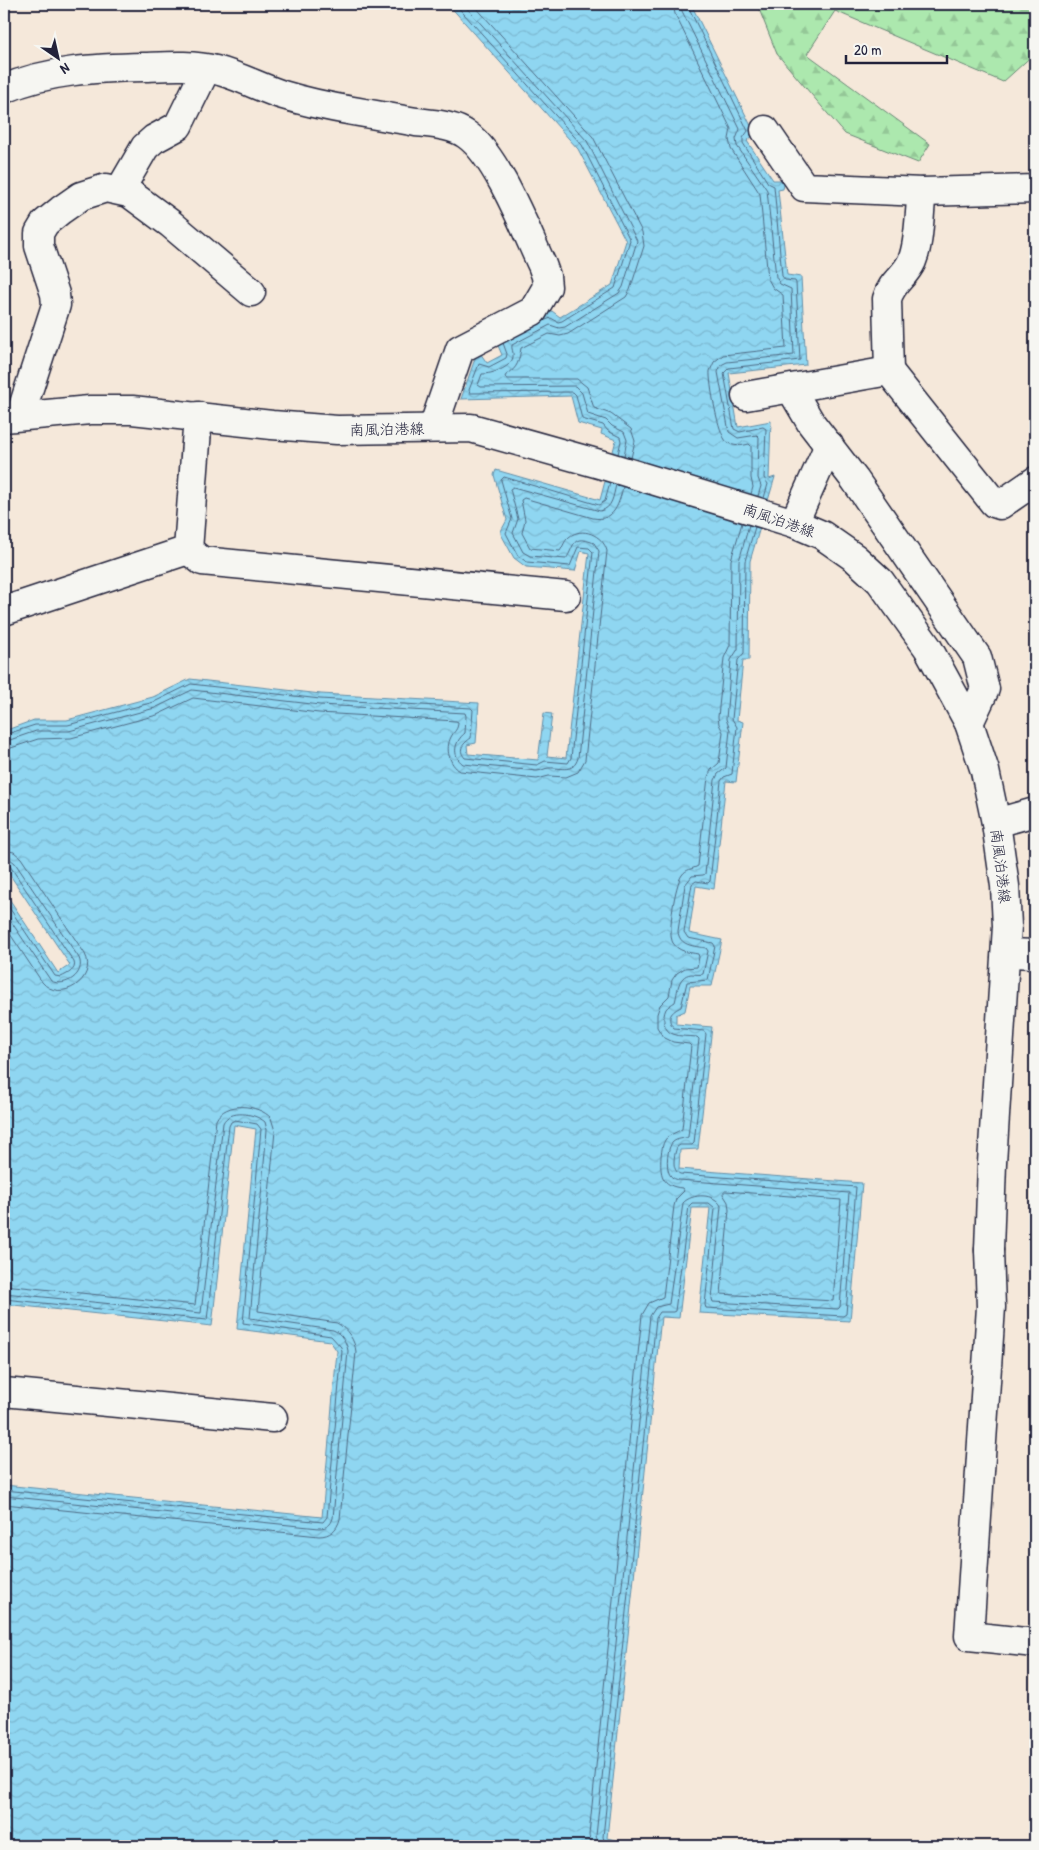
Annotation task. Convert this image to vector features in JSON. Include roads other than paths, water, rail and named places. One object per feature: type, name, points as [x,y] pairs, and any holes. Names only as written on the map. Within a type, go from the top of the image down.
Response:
[{"type":"street","points":[[4,89],[23,81],[88,68],[188,65],[215,70],[283,95],[312,103],[454,128],[468,135],[488,157],[500,176],[542,265],[546,276],[546,287],[540,301],[533,310],[460,349],[432,428]]},
{"type":"street","points":[[120,190],[145,147],[154,139],[178,126],[206,69]]},
{"type":"street","points":[[765,130],[804,187],[922,192],[1035,189]]},
{"type":"street","points":[[12,417],[56,305],[55,294],[39,246],[39,233],[45,223],[81,196],[106,188],[129,193],[170,224],[251,292]]},
{"type":"street","points":[[922,192],[915,254],[911,264],[890,289],[887,299],[889,371],[994,504],[1000,505],[1034,485]]},
{"type":"street","points":[[746,396],[889,371]]},
{"type":"street","points":[[791,388],[812,423],[855,480],[976,657],[985,689],[969,723]]},
{"type":"street","name":"南風泊港線","points":[[12,417],[90,410],[132,410],[337,430],[471,428],[786,520],[822,535],[855,558],[880,581],[928,648],[969,723],[985,771],[996,823],[1005,886],[1007,953],[992,1163],[989,1250],[991,1307],[969,1636],[1035,1643]]},
{"type":"street","points":[[188,550],[198,416]]},
{"type":"street","points":[[786,520],[829,445]]},
{"type":"street","points":[[188,550],[202,561],[566,596]]},
{"type":"street","points":[[4,611],[188,550]]},
{"type":"street","points":[[996,823],[1035,812]]},
{"type":"street","points":[[1007,953],[1035,954]]},
{"type":"street","points":[[4,1392],[273,1418]]},
{"type":"water","points":[[448,4],[691,4],[755,134],[747,141],[773,180],[785,180],[783,189],[778,190],[787,275],[801,277],[806,365],[729,373],[738,427],[771,421],[769,479],[775,477],[750,561],[749,660],[743,660],[737,720],[743,722],[736,782],[726,781],[714,889],[696,886],[689,933],[722,940],[712,986],[690,986],[685,1011],[676,1015],[676,1024],[712,1027],[698,1149],[680,1150],[679,1169],[862,1183],[850,1321],[699,1313],[710,1208],[692,1208],[679,1318],[661,1317],[607,1838],[630,1844],[630,1846],[4,1846],[4,1485],[322,1517],[337,1351],[330,1341],[237,1329],[256,1129],[234,1125],[212,1326],[4,1304],[4,891],[58,973],[70,965],[4,866],[4,731],[34,720],[67,720],[153,697],[190,679],[321,694],[479,703],[476,743],[467,745],[468,754],[538,760],[544,713],[552,714],[547,756],[566,758],[589,553],[581,551],[575,571],[526,567],[514,558],[501,534],[507,520],[494,475],[496,470],[600,500],[616,440],[601,434],[602,430],[578,423],[571,396],[461,399],[478,350],[487,363],[502,355],[496,341],[552,311],[560,317],[612,285],[626,241],[578,149]]}]
